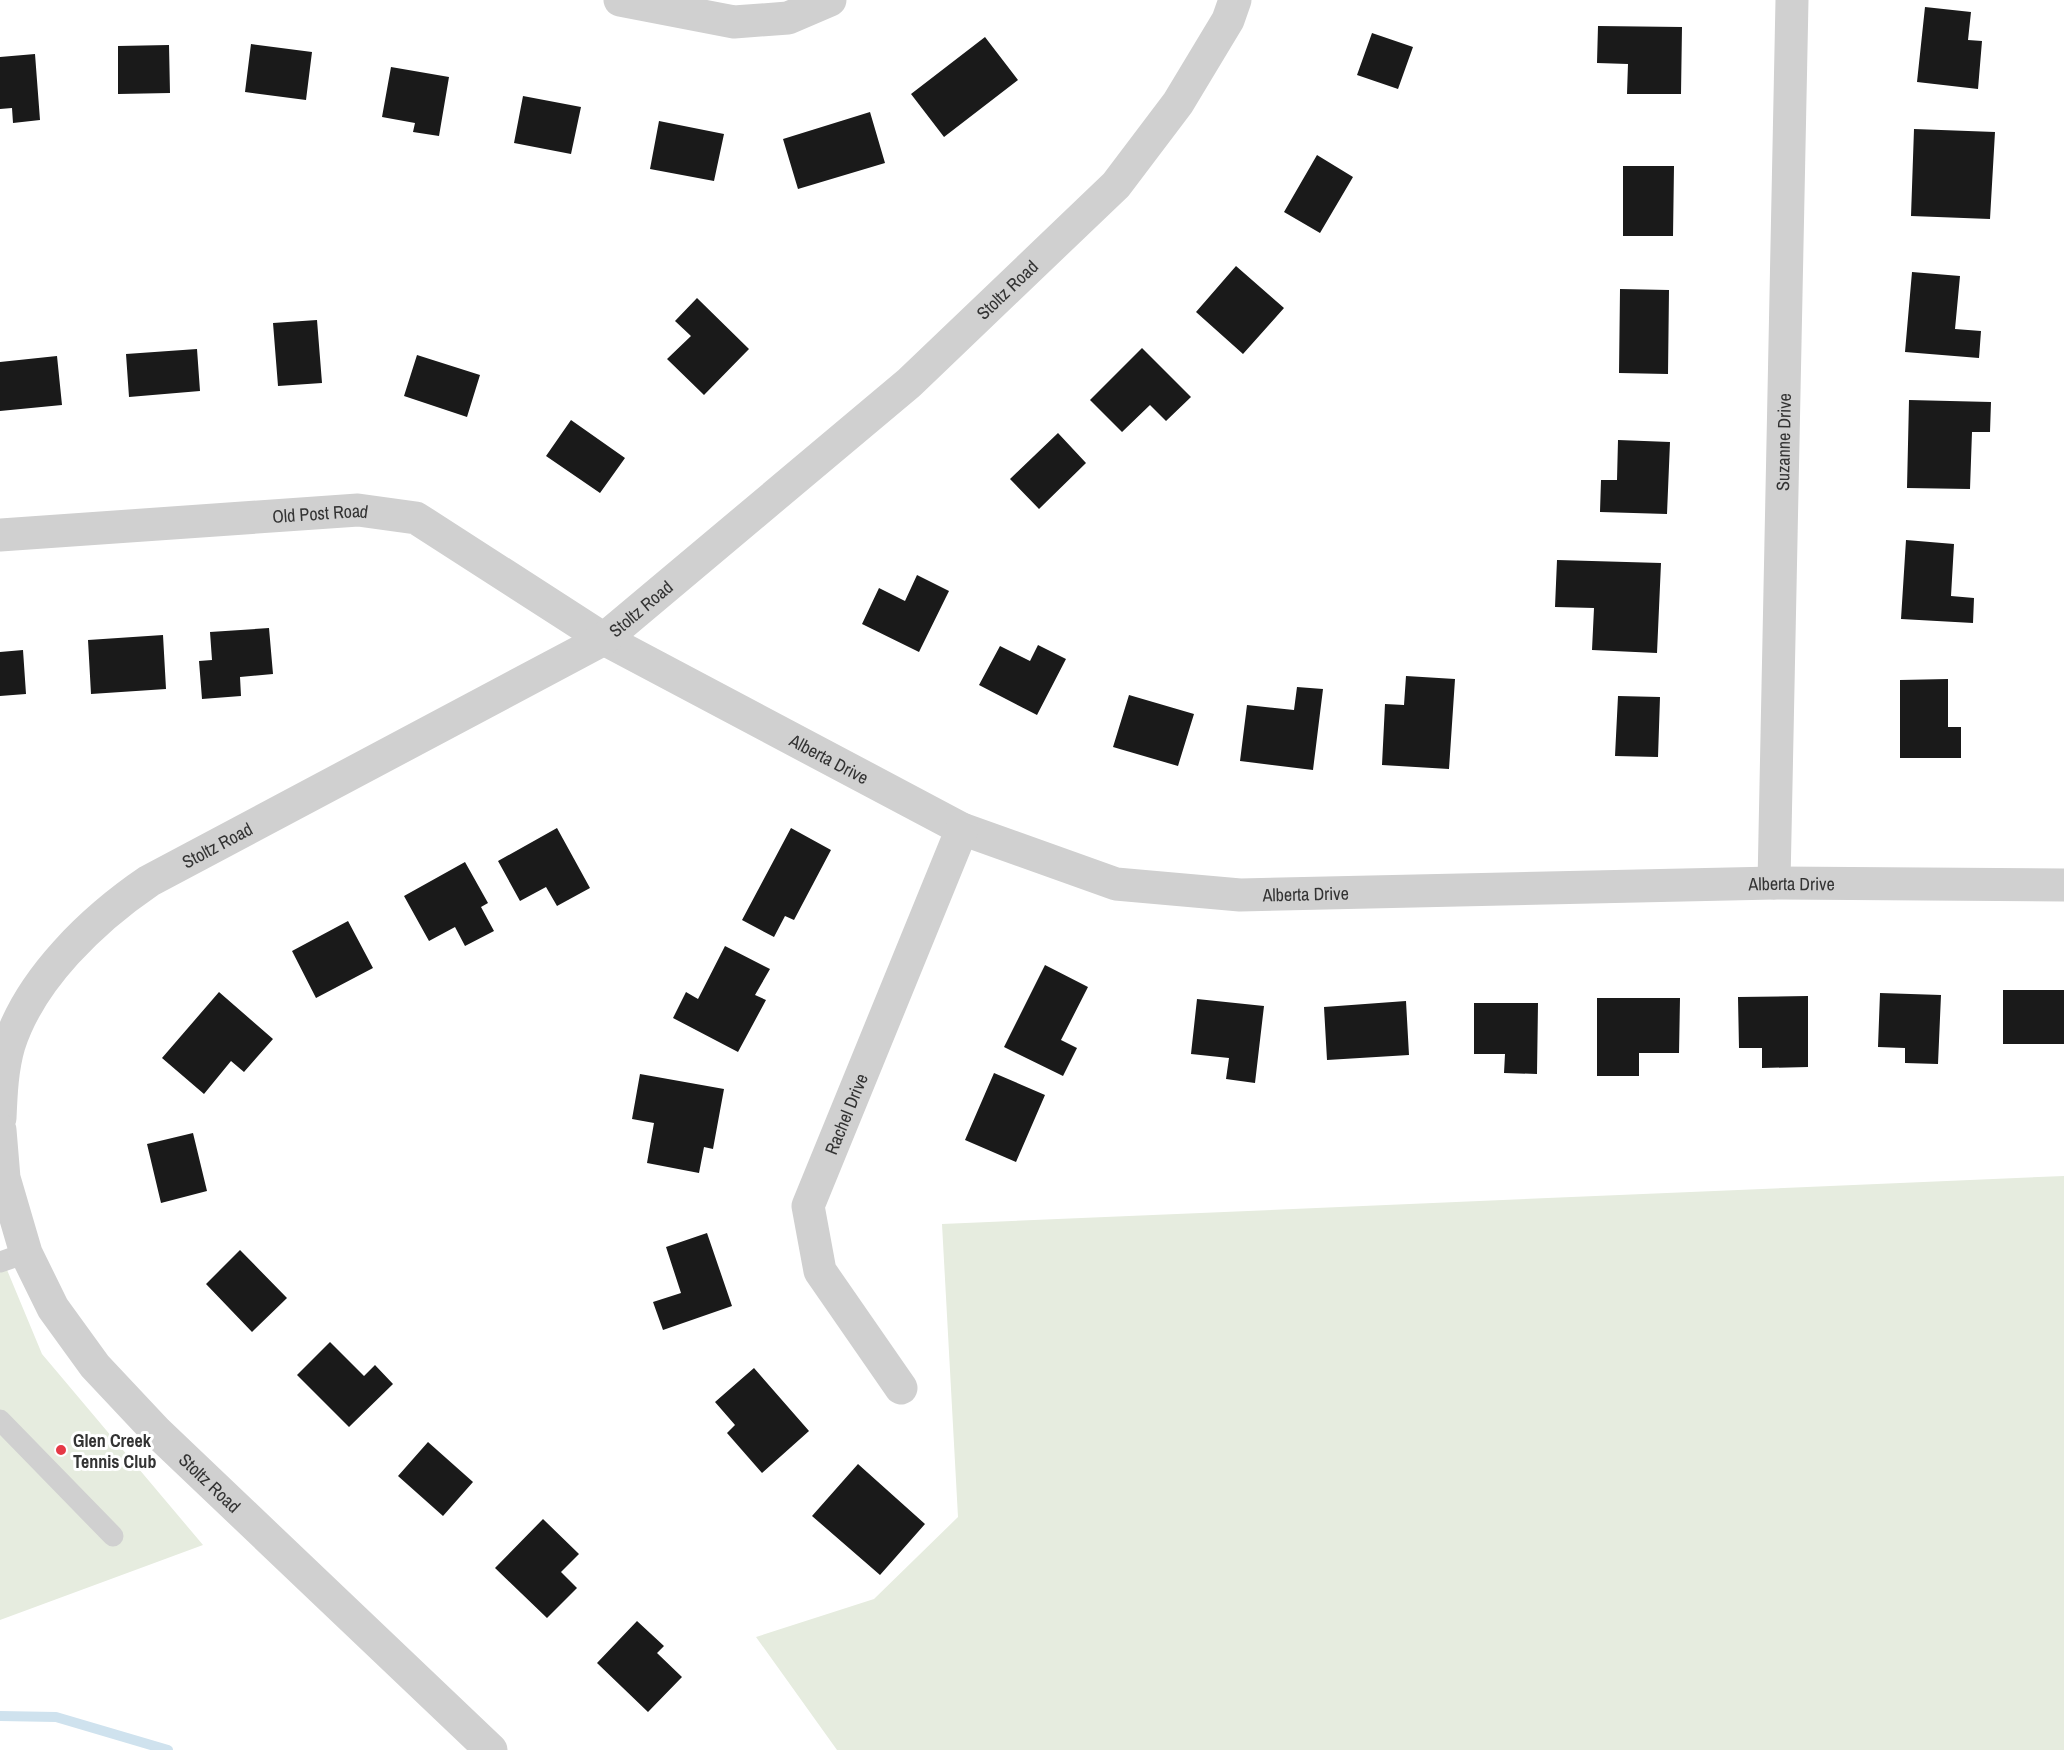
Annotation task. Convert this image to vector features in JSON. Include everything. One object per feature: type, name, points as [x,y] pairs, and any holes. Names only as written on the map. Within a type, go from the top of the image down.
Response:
[{"type":"street","points":[[620,0],[734,22],[788,18],[830,0]]},
{"type":"street","name":"Stoltz Road","points":[[0,1118],[2,1083],[9,1045],[32,997],[65,952],[119,901],[159,875],[604,639],[909,383],[1116,185],[1178,103],[1228,20],[1235,0]]},
{"type":"street","name":"Suzanne Drive","points":[[1774,883],[1792,0]]},
{"type":"street","name":"Old Post Road","points":[[0,536],[358,510],[416,518],[604,639]]},
{"type":"street","name":"Alberta Drive","points":[[604,639],[962,829],[1116,884],[1240,896],[1774,883],[2064,885]]},
{"type":"street","name":"Rachel Drive","points":[[901,1388],[820,1271],[808,1206],[962,829]]},
{"type":"street","name":"Stoltz Road","points":[[0,1130],[13,1257],[95,1366],[158,1432],[491,1750]]},
{"type":"lane","points":[[0,1420],[112,1536]]},
{"type":"shaded area","points":[[2064,1176],[2064,1750],[837,1750],[756,1637],[874,1599],[958,1517],[942,1224]]},
{"type":"shaded area","name":"Glen Creek Tennis Club","points":[[0,1253],[42,1354],[203,1545],[0,1620]]},
{"type":"building","points":[[1925,7],[1971,12],[1968,40],[1982,41],[1978,89],[1917,82]]},
{"type":"building","points":[[1598,26],[1682,27],[1681,94],[1627,94],[1628,64],[1597,63]]},
{"type":"building","points":[[1372,33],[1413,47],[1398,89],[1357,75]]},
{"type":"building","points":[[985,37],[1018,80],[944,137],[911,94]]},
{"type":"building","points":[[251,44],[312,52],[306,100],[245,92]]},
{"type":"building","points":[[169,45],[170,93],[118,94],[118,46]]},
{"type":"building","points":[[35,54],[40,120],[13,123],[12,108],[0,109],[0,57]]},
{"type":"building","points":[[391,67],[449,77],[439,136],[413,132],[415,123],[382,117]]},
{"type":"building","points":[[523,96],[581,107],[571,154],[514,143]]},
{"type":"building","points":[[870,112],[885,163],[798,189],[783,139]]},
{"type":"building","points":[[659,121],[724,134],[714,181],[650,169]]},
{"type":"building","points":[[1914,129],[1995,132],[1990,219],[1911,216]]},
{"type":"building","points":[[1317,155],[1353,177],[1320,233],[1284,212]]},
{"type":"building","points":[[1623,166],[1674,166],[1673,236],[1623,236]]},
{"type":"building","points":[[1236,266],[1284,308],[1243,354],[1196,312]]},
{"type":"building","points":[[1912,272],[1960,276],[1955,329],[1981,331],[1979,358],[1905,352]]},
{"type":"building","points":[[1620,289],[1669,290],[1668,374],[1619,373]]},
{"type":"building","points":[[697,298],[749,349],[704,395],[667,359],[691,336],[675,321]]},
{"type":"building","points":[[317,320],[322,383],[278,386],[273,323]]},
{"type":"building","points":[[1142,348],[1191,397],[1166,421],[1150,405],[1122,432],[1090,400]]},
{"type":"building","points":[[197,349],[200,391],[129,397],[126,354]]},
{"type":"building","points":[[417,355],[480,375],[467,417],[404,396]]},
{"type":"building","points":[[57,356],[62,405],[0,411],[0,362]]},
{"type":"building","points":[[1909,400],[1991,402],[1990,432],[1972,432],[1970,489],[1907,488]]},
{"type":"building","points":[[571,420],[625,458],[600,493],[546,456]]},
{"type":"building","points":[[1058,433],[1086,463],[1039,509],[1010,479]]},
{"type":"building","points":[[1618,440],[1670,442],[1667,514],[1600,512],[1601,480],[1617,480]]},
{"type":"building","points":[[1906,540],[1954,544],[1951,596],[1974,598],[1973,623],[1901,619]]},
{"type":"building","points":[[1557,560],[1661,563],[1657,653],[1592,650],[1594,608],[1555,607]]},
{"type":"building","points":[[917,575],[949,591],[919,652],[862,624],[879,588],[905,601]]},
{"type":"building","points":[[269,628],[273,674],[240,677],[241,696],[202,699],[199,661],[212,660],[210,632]]},
{"type":"building","points":[[163,635],[166,689],[91,694],[88,640]]},
{"type":"building","points":[[1038,645],[1066,659],[1037,715],[979,685],[1000,646],[1030,661]]},
{"type":"building","points":[[23,650],[26,694],[0,696],[0,652]]},
{"type":"building","points":[[1406,676],[1455,679],[1449,769],[1382,765],[1385,704],[1404,705]]},
{"type":"building","points":[[1948,679],[1948,727],[1961,727],[1961,758],[1900,758],[1900,680]]},
{"type":"building","points":[[1297,687],[1323,689],[1313,770],[1240,761],[1247,705],[1294,710]]},
{"type":"building","points":[[1129,695],[1194,714],[1178,766],[1113,747]]},
{"type":"building","points":[[1618,696],[1660,697],[1658,757],[1615,756]]},
{"type":"building","points":[[557,828],[590,888],[557,906],[546,887],[520,901],[498,861]]},
{"type":"building","points":[[791,828],[831,850],[794,920],[785,916],[774,937],[742,920]]},
{"type":"building","points":[[465,862],[488,903],[481,907],[494,931],[465,946],[455,927],[429,941],[404,896]]},
{"type":"building","points":[[348,921],[373,968],[316,998],[292,951]]},
{"type":"building","points":[[725,946],[770,969],[755,995],[766,1000],[738,1052],[673,1018],[686,992],[698,999]]},
{"type":"building","points":[[1045,965],[1088,987],[1061,1040],[1077,1048],[1063,1076],[1004,1047]]},
{"type":"building","points":[[2003,990],[2064,990],[2064,1044],[2003,1044]]},
{"type":"building","points":[[219,992],[273,1039],[244,1072],[231,1061],[204,1094],[162,1058]]},
{"type":"building","points":[[1880,993],[1941,995],[1938,1064],[1905,1063],[1905,1048],[1878,1047]]},
{"type":"building","points":[[1808,996],[1808,1067],[1762,1068],[1762,1048],[1739,1048],[1738,997]]},
{"type":"building","points":[[1597,998],[1680,998],[1679,1053],[1639,1053],[1639,1076],[1597,1076]]},
{"type":"building","points":[[1197,999],[1264,1006],[1255,1083],[1226,1079],[1229,1058],[1191,1054]]},
{"type":"building","points":[[1406,1001],[1409,1055],[1327,1060],[1324,1007]]},
{"type":"building","points":[[1474,1003],[1538,1003],[1537,1074],[1504,1073],[1505,1054],[1474,1054]]},
{"type":"building","points":[[994,1073],[1045,1095],[1016,1162],[965,1140]]},
{"type":"building","points":[[640,1074],[724,1089],[713,1149],[704,1147],[699,1173],[647,1163],[654,1123],[632,1119]]},
{"type":"building","points":[[193,1133],[207,1191],[161,1203],[147,1144]]},
{"type":"building","points":[[707,1233],[732,1306],[663,1330],[653,1302],[681,1293],[666,1247]]},
{"type":"building","points":[[240,1250],[287,1298],[252,1332],[206,1284]]},
{"type":"building","points":[[330,1342],[364,1376],[375,1365],[393,1384],[349,1427],[297,1375]]},
{"type":"building","points":[[754,1368],[809,1431],[762,1473],[727,1433],[735,1425],[715,1402]]},
{"type":"building","points":[[428,1442],[473,1482],[443,1516],[398,1476]]},
{"type":"building","points":[[858,1464],[925,1524],[880,1575],[812,1516]]},
{"type":"building","points":[[543,1519],[579,1554],[561,1572],[577,1588],[547,1618],[495,1568]]},
{"type":"building","points":[[637,1621],[664,1646],[657,1653],[682,1677],[648,1712],[597,1663]]},
{"type":"waterway","points":[[0,1716],[56,1717],[168,1750]]},
{"type":"place","name":"Glen Creek Tennis Club","points":[[61,1450]]}]
